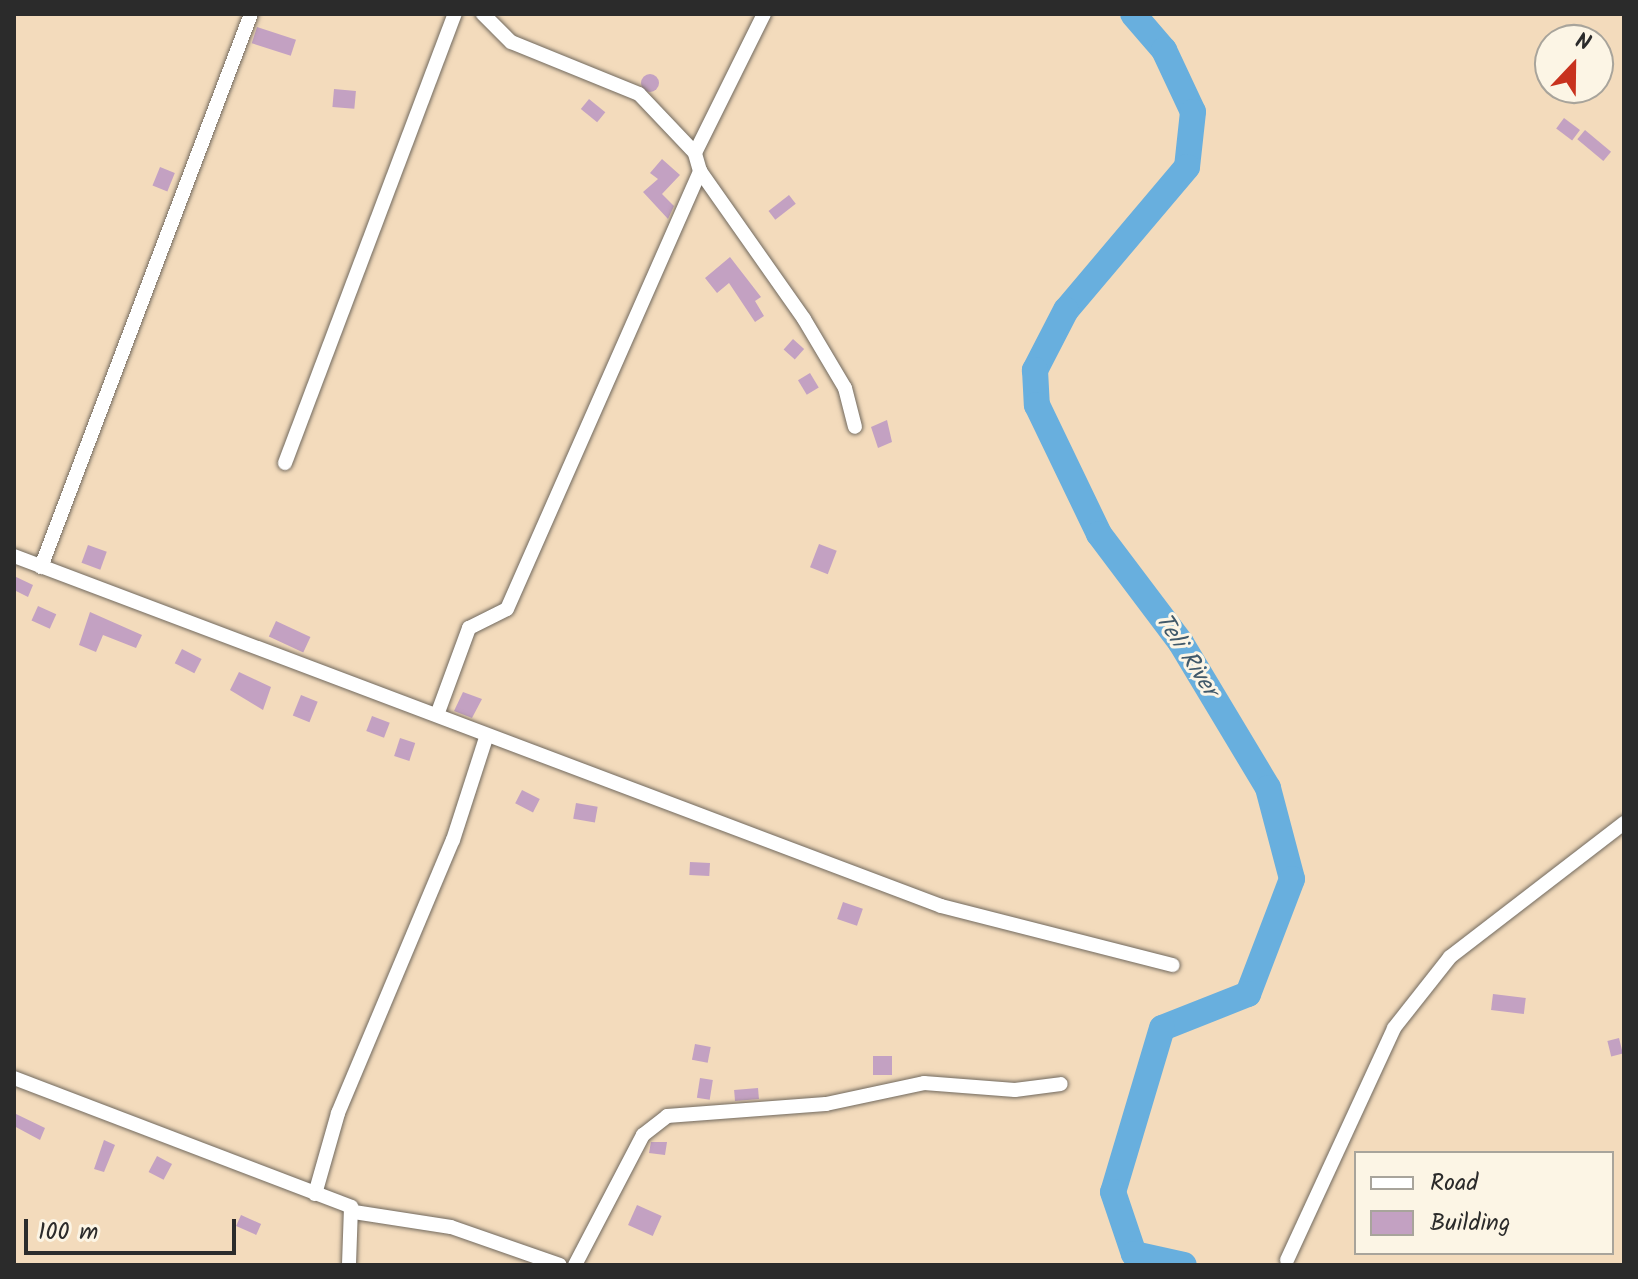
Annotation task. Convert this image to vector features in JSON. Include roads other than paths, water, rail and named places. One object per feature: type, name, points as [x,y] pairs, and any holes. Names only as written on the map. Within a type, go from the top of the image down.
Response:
[{"type":"street","points":[[41,567],[251,14]]},
{"type":"street","points":[[285,463],[455,14]]},
{"type":"street","points":[[483,14],[511,42],[639,94],[695,153],[700,171],[804,319],[845,388],[855,427]]},
{"type":"street","points":[[695,153],[764,14]]},
{"type":"street","points":[[437,715],[469,628],[507,609],[700,171]]},
{"type":"street","points":[[14,556],[437,715],[486,738],[941,906],[1173,965]]},
{"type":"street","points":[[315,1194],[338,1113],[453,840],[486,738]]},
{"type":"street","points":[[1287,1260],[1394,1028],[1450,957],[1624,823]]},
{"type":"street","points":[[14,1078],[315,1194],[354,1212],[451,1227],[560,1265]]},
{"type":"street","points":[[575,1265],[643,1135],[667,1116],[826,1104],[924,1083],[1015,1090],[1061,1084]]},
{"type":"street","points":[[349,1265],[354,1212]]},
{"type":"waterway","name":"Teli River","points":[[1133,14],[1164,50],[1193,112],[1187,167],[1066,310],[1035,370],[1037,405],[1099,534],[1181,643],[1268,788],[1292,879],[1248,994],[1162,1028],[1113,1192],[1134,1254],[1184,1265]]}]
